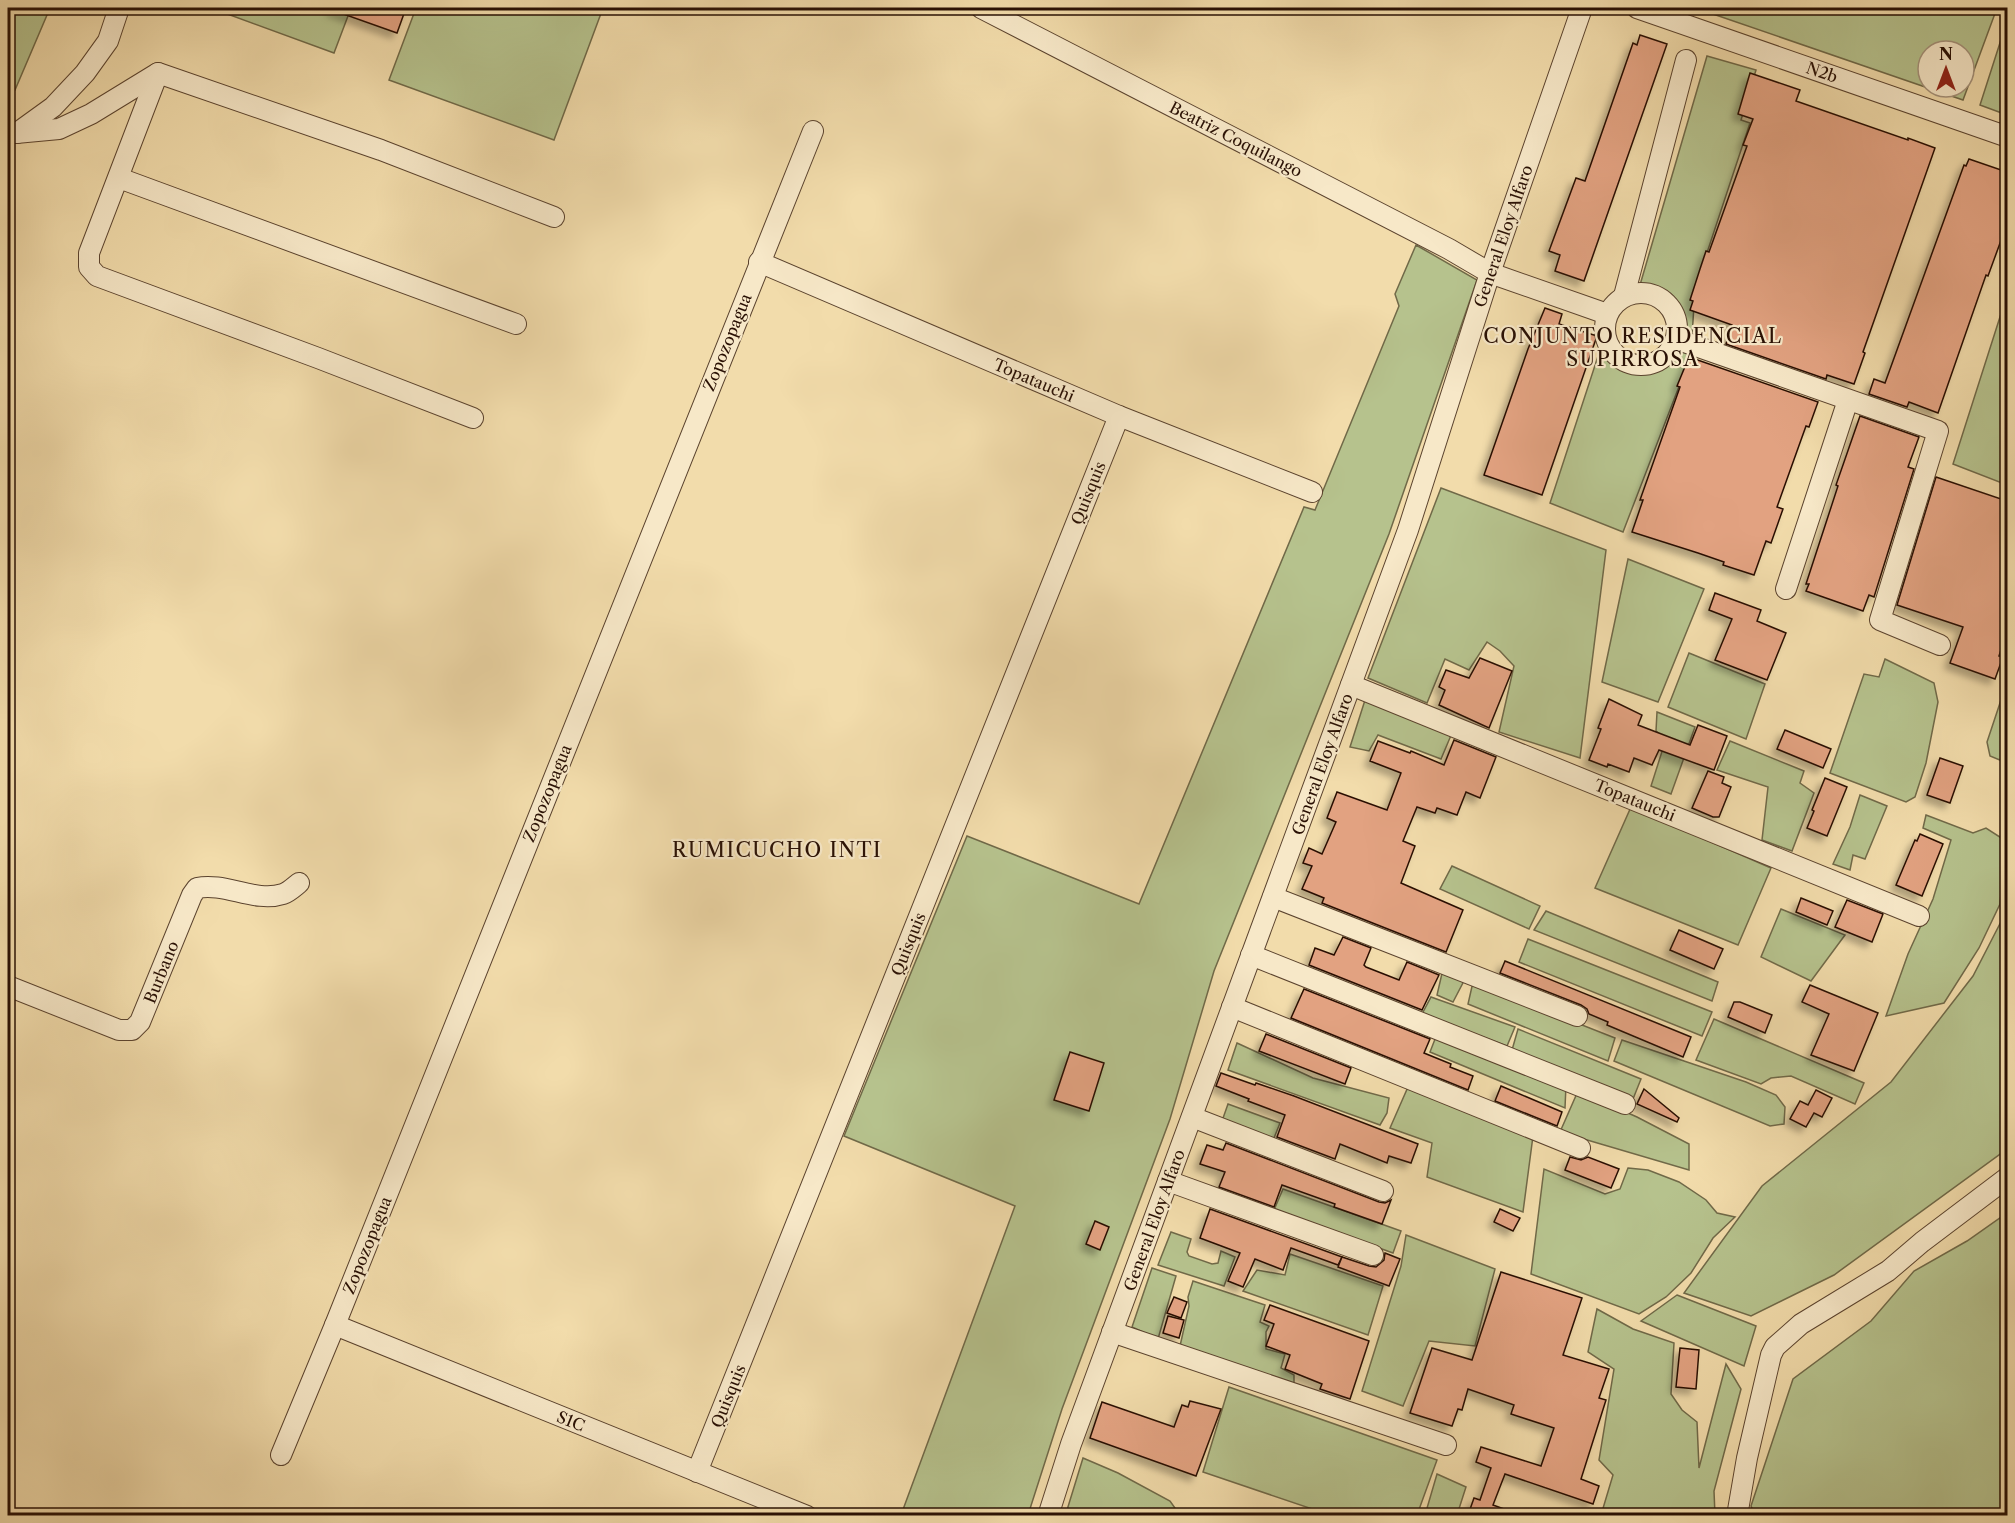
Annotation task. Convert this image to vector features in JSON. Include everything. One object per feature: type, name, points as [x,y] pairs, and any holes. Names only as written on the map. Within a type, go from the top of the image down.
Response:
[{"type":"street","points":[[12,136],[53,107],[85,73],[108,41],[119,8]]},
{"type":"street","name":"Beatriz Coquilango","points":[[981,8],[1449,249],[1490,273],[1607,314]]},
{"type":"street","name":"General Eloy Alfaro","points":[[1048,1515],[1071,1444],[1408,530],[1490,273],[1582,8]]},
{"type":"street","name":"N2b","points":[[1637,8],[2007,137]]},
{"type":"street","points":[[1624,297],[1686,60]]},
{"type":"street","points":[[12,136],[59,129],[91,114],[158,73]]},
{"type":"street","points":[[158,73],[89,253],[89,267],[97,276],[473,418]]},
{"type":"street","points":[[158,73],[381,150],[554,217]]},
{"type":"street","name":"Zopozopagua","points":[[281,1455],[813,131]]},
{"type":"street","points":[[119,178],[516,324]]},
{"type":"street","name":"Topatauchi","points":[[759,262],[1119,416],[1312,492]]},
{"type":"street","points":[[1635,293],[1648,293],[1664,301],[1675,315],[1678,327],[1676,339],[1671,350],[1663,359],[1640,366],[1628,364],[1617,358],[1610,349],[1605,338],[1604,325],[1607,314],[1614,304],[1624,297],[1635,293]]},
{"type":"street","points":[[1676,339],[1938,431],[1880,620],[1940,645]]},
{"type":"street","points":[[1786,589],[1848,400]]},
{"type":"street","name":"Quisquis","points":[[697,1472],[1119,416]]},
{"type":"street","name":"Topatauchi","points":[[1351,685],[1919,916]]},
{"type":"street","name":"Burbano","points":[[8,986],[119,1030],[132,1030],[140,1022],[196,888],[209,886],[270,895],[285,894],[299,883]]},
{"type":"street","points":[[1272,897],[1576,1016]]},
{"type":"street","points":[[1251,954],[1625,1104]]},
{"type":"street","points":[[1232,1007],[1580,1148]]},
{"type":"street","points":[[1192,1117],[1383,1191]]},
{"type":"street","points":[[1737,1515],[1747,1458],[1775,1347],[1801,1324],[1888,1271],[2007,1177]]},
{"type":"street","points":[[1168,1180],[1373,1255]]},
{"type":"street","name":"S1C","points":[[335,1325],[807,1515]]},
{"type":"street","points":[[1112,1332],[1446,1445]]},
{"type":"green space","points":[[8,8],[50,8],[15,90],[8,87]]},
{"type":"green space","points":[[211,8],[351,8],[334,53]]},
{"type":"green space","points":[[416,8],[603,8],[554,140],[389,80]]},
{"type":"green space","points":[[1712,8],[1997,8],[1976,65],[1976,39],[1916,39],[1916,84],[1710,13]]},
{"type":"green space","points":[[2007,21],[2008,115],[1980,105]]},
{"type":"green space","points":[[1707,56],[1756,70],[1741,120],[1750,123],[1695,289],[1692,337],[1683,334],[1683,314],[1674,300],[1658,290],[1640,285]]},
{"type":"green space","points":[[1416,245],[1477,280],[1389,534],[1214,971],[1170,1119],[1062,1409],[1028,1515],[901,1515],[1015,1206],[844,1136],[967,836],[1139,904],[1304,507],[1315,510],[1399,306],[1395,294]]},
{"type":"green space","points":[[2007,295],[2007,485],[1953,464]]},
{"type":"green space","points":[[1601,347],[1610,361],[1620,369],[1640,374],[1667,363],[1680,348],[1694,353],[1623,532],[1550,503]]},
{"type":"green space","points":[[1441,488],[1606,550],[1580,758],[1499,732],[1514,666],[1500,651],[1487,642],[1469,670],[1445,659],[1427,703],[1368,678]]},
{"type":"green space","points":[[1628,559],[1704,589],[1658,702],[1602,682]]},
{"type":"green space","points":[[1689,653],[1765,684],[1746,739],[1668,707]]},
{"type":"green space","points":[[1885,659],[1934,683],[1938,702],[1926,763],[1915,797],[1906,802],[1830,773],[1864,674],[1879,677]]},
{"type":"green space","points":[[1366,697],[1452,733],[1441,759],[1378,735],[1369,751],[1350,747]]},
{"type":"green space","points":[[2001,700],[2007,702],[2007,763],[1990,756],[1987,742]]},
{"type":"green space","points":[[1657,712],[1695,727],[1671,794],[1651,786],[1666,739],[1656,731]]},
{"type":"green space","points":[[1730,741],[1804,771],[1800,783],[1814,793],[1792,851],[1762,840],[1768,787],[1717,770]]},
{"type":"green space","points":[[1860,795],[1887,806],[1865,859],[1853,855],[1850,870],[1833,864],[1850,827]]},
{"type":"green space","points":[[1631,807],[1771,868],[1738,945],[1595,888]]},
{"type":"green space","points":[[1926,815],[1973,833],[1986,828],[2006,841],[2000,904],[1979,948],[1944,1003],[1886,1016],[1908,954],[1933,899],[1951,840],[1923,828]]},
{"type":"green space","points":[[1452,866],[1540,906],[1529,929],[1440,889]]},
{"type":"green space","points":[[1781,909],[1845,935],[1811,981],[1761,957]]},
{"type":"green space","points":[[2007,910],[2007,1149],[1834,1275],[1751,1316],[1684,1293],[1762,1186],[1891,1082],[1973,976]]},
{"type":"green space","points":[[1546,911],[1718,982],[1712,1001],[1534,930]]},
{"type":"green space","points":[[1528,939],[1712,1012],[1702,1036],[1519,962]]},
{"type":"green space","points":[[1443,969],[1466,977],[1453,1002],[1437,995]]},
{"type":"green space","points":[[1473,982],[1615,1038],[1608,1061],[1468,1004]]},
{"type":"green space","points":[[1431,997],[1515,1027],[1507,1046],[1422,1014]]},
{"type":"green space","points":[[1714,1019],[1864,1083],[1855,1104],[1791,1076],[1771,1078],[1761,1084],[1696,1060]]},
{"type":"green space","points":[[1518,1029],[1641,1079],[1633,1099],[1512,1050]]},
{"type":"green space","points":[[1437,1034],[1566,1085],[1565,1108],[1430,1052]]},
{"type":"green space","points":[[1622,1040],[1746,1082],[1776,1095],[1785,1107],[1784,1124],[1770,1126],[1614,1061]]},
{"type":"green space","points":[[1237,1043],[1313,1078],[1389,1098],[1387,1113],[1380,1125],[1228,1070]]},
{"type":"green space","points":[[1408,1087],[1533,1136],[1523,1212],[1427,1177],[1432,1143],[1390,1128]]},
{"type":"green space","points":[[1578,1091],[1637,1117],[1689,1144],[1689,1170],[1560,1132]]},
{"type":"green space","points":[[1228,1104],[1280,1123],[1272,1143],[1222,1121]]},
{"type":"green space","points":[[1628,1168],[1648,1170],[1679,1182],[1706,1200],[1717,1213],[1735,1217],[1713,1238],[1691,1273],[1666,1297],[1639,1314],[1531,1274],[1544,1169],[1605,1194],[1620,1189]]},
{"type":"green space","points":[[1283,1189],[1401,1231],[1393,1253],[1274,1210]]},
{"type":"green space","points":[[2007,1213],[2007,1515],[1755,1515],[1751,1506],[1793,1379],[1871,1321],[1914,1271],[1967,1241]]},
{"type":"green space","points":[[1171,1232],[1191,1239],[1187,1252],[1189,1256],[1212,1264],[1218,1263],[1221,1251],[1235,1257],[1224,1286],[1158,1265]]},
{"type":"green space","points":[[1406,1235],[1495,1269],[1475,1346],[1429,1341],[1403,1406],[1362,1391],[1401,1266]]},
{"type":"green space","points":[[1290,1254],[1383,1286],[1368,1335],[1243,1291],[1257,1270],[1285,1275]]},
{"type":"green space","points":[[1152,1268],[1176,1276],[1158,1339],[1132,1327]]},
{"type":"green space","points":[[1193,1281],[1265,1305],[1260,1322],[1269,1326],[1266,1332],[1266,1349],[1285,1354],[1281,1368],[1294,1375],[1294,1385],[1180,1346]]},
{"type":"green space","points":[[1677,1295],[1756,1326],[1744,1366],[1641,1321]]},
{"type":"green space","points":[[1597,1309],[1633,1329],[1674,1343],[1671,1394],[1682,1410],[1697,1422],[1699,1468],[1726,1364],[1741,1389],[1714,1491],[1715,1515],[1601,1515],[1613,1475],[1599,1460],[1614,1369],[1588,1352]]},
{"type":"green space","points":[[1229,1387],[1437,1460],[1417,1515],[1330,1515],[1203,1472]]},
{"type":"green space","points":[[1083,1458],[1118,1473],[1170,1501],[1180,1515],[1084,1516],[1067,1510]]},
{"type":"green space","points":[[1437,1474],[1466,1487],[1457,1515],[1425,1515]]},
{"type":"building","points":[[332,8],[406,8],[397,33],[332,10]]},
{"type":"building","points":[[1640,35],[1667,44],[1584,281],[1555,271],[1560,255],[1549,251],[1576,178],[1585,181],[1633,43],[1637,45]]},
{"type":"building","points":[[1750,73],[1800,90],[1796,101],[1935,148],[1863,352],[1865,353],[1854,384],[1827,375],[1826,379],[1726,344],[1732,325],[1690,310],[1693,301],[1690,300],[1706,251],[1709,252],[1747,146],[1743,145],[1753,119],[1738,114]]},
{"type":"building","points":[[1969,159],[2007,172],[2007,224],[1988,276],[1986,275],[1938,413],[1909,402],[1907,407],[1869,394],[1874,379],[1885,383],[1964,165],[1966,166]]},
{"type":"building","points":[[1545,308],[1562,314],[1559,324],[1597,336],[1542,495],[1484,475],[1528,349]]},
{"type":"building","points":[[1689,357],[1818,402],[1809,427],[1806,426],[1777,507],[1783,509],[1771,543],[1766,541],[1754,575],[1723,565],[1724,562],[1632,532],[1643,500],[1640,500],[1680,387],[1677,386]]},
{"type":"building","points":[[1860,416],[1919,437],[1908,467],[1914,469],[1874,597],[1869,595],[1863,611],[1806,591],[1809,584],[1806,584],[1838,486],[1836,485]]},
{"type":"building","points":[[1936,477],[2007,501],[2007,632],[1999,656],[2003,657],[1995,679],[1950,663],[1963,627],[1897,605]]},
{"type":"building","points":[[1715,593],[1761,610],[1757,621],[1786,633],[1767,680],[1715,660],[1732,619],[1709,610]]},
{"type":"building","points":[[1480,658],[1512,671],[1489,728],[1439,705],[1445,690],[1439,687],[1446,670],[1469,678]]},
{"type":"building","points":[[1609,699],[1642,715],[1638,725],[1690,745],[1698,725],[1727,736],[1714,770],[1659,750],[1652,765],[1634,758],[1629,772],[1589,760]]},
{"type":"building","points":[[1785,730],[1831,749],[1823,768],[1777,749]]},
{"type":"building","points":[[1454,740],[1496,757],[1480,798],[1466,792],[1457,815],[1437,808],[1435,813],[1417,807],[1403,841],[1415,846],[1401,883],[1463,910],[1446,952],[1322,903],[1324,898],[1302,889],[1312,866],[1303,863],[1309,848],[1322,854],[1336,822],[1327,818],[1337,792],[1387,810],[1401,773],[1370,761],[1378,741],[1410,753],[1411,751],[1444,765]]},
{"type":"building","points":[[1940,758],[1963,766],[1950,803],[1927,795]]},
{"type":"building","points":[[1708,771],[1724,777],[1722,783],[1731,787],[1719,817],[1713,817],[1692,808]]},
{"type":"building","points":[[1825,778],[1847,787],[1827,836],[1807,828]]},
{"type":"building","points":[[1920,834],[1943,844],[1922,896],[1896,885],[1915,840],[1917,841]]},
{"type":"building","points":[[1801,898],[1833,911],[1827,925],[1796,912]]},
{"type":"building","points":[[1847,900],[1883,914],[1872,942],[1835,927]]},
{"type":"building","points":[[1679,930],[1723,949],[1714,969],[1670,950]]},
{"type":"building","points":[[1343,937],[1371,948],[1364,965],[1366,967],[1399,980],[1407,962],[1439,975],[1422,1010],[1309,965],[1315,948],[1334,955]]},
{"type":"building","points":[[1505,961],[1691,1037],[1683,1057],[1607,1025],[1608,1022],[1589,1014],[1587,1009],[1581,1005],[1500,973]]},
{"type":"building","points":[[1810,985],[1878,1013],[1854,1071],[1811,1055],[1829,1014],[1802,1002]]},
{"type":"building","points":[[1304,989],[1430,1039],[1424,1053],[1473,1076],[1468,1090],[1291,1018]]},
{"type":"building","points":[[1734,1002],[1740,1002],[1772,1015],[1765,1033],[1728,1017]]},
{"type":"building","points":[[1266,1034],[1351,1068],[1345,1084],[1259,1051]]},
{"type":"building","points":[[1070,1052],[1104,1063],[1089,1111],[1054,1100]]},
{"type":"building","points":[[1221,1073],[1294,1096],[1418,1144],[1411,1163],[1389,1156],[1387,1163],[1340,1144],[1335,1159],[1277,1137],[1285,1115],[1216,1086]]},
{"type":"building","points":[[1501,1086],[1562,1112],[1557,1126],[1495,1101]]},
{"type":"building","points":[[1644,1089],[1679,1118],[1677,1122],[1637,1104]]},
{"type":"building","points":[[1816,1090],[1832,1098],[1822,1117],[1814,1113],[1806,1127],[1790,1119],[1800,1101],[1808,1105]]},
{"type":"building","points":[[1226,1143],[1379,1202],[1385,1203],[1391,1200],[1382,1224],[1282,1185],[1274,1207],[1219,1187],[1225,1172],[1200,1164],[1207,1145],[1223,1150]]},
{"type":"building","points":[[1570,1157],[1581,1160],[1588,1157],[1619,1169],[1611,1188],[1565,1170]]},
{"type":"building","points":[[1210,1209],[1342,1257],[1338,1265],[1291,1248],[1283,1270],[1255,1259],[1243,1287],[1228,1281],[1240,1253],[1200,1238]]},
{"type":"building","points":[[1500,1209],[1520,1218],[1513,1231],[1494,1222]]},
{"type":"building","points":[[1095,1221],[1109,1227],[1100,1250],[1086,1244]]},
{"type":"building","points":[[1385,1253],[1400,1259],[1389,1286],[1338,1267],[1342,1257],[1376,1267],[1384,1260]]},
{"type":"building","points":[[1501,1272],[1582,1298],[1563,1355],[1609,1369],[1599,1398],[1606,1400],[1581,1479],[1599,1486],[1593,1504],[1505,1474],[1493,1505],[1518,1514],[1468,1515],[1474,1498],[1480,1500],[1491,1468],[1476,1462],[1481,1447],[1541,1466],[1554,1428],[1511,1414],[1514,1405],[1468,1389],[1462,1410],[1458,1409],[1452,1426],[1410,1413],[1432,1348],[1472,1360]]},
{"type":"building","points":[[1174,1297],[1187,1302],[1181,1318],[1167,1313]]},
{"type":"building","points":[[1270,1305],[1369,1341],[1350,1399],[1320,1389],[1322,1384],[1285,1369],[1290,1355],[1266,1346],[1274,1324],[1264,1320]]},
{"type":"building","points":[[1168,1316],[1184,1320],[1179,1338],[1163,1333]]},
{"type":"building","points":[[1680,1348],[1699,1350],[1696,1389],[1676,1387]]},
{"type":"building","points":[[1190,1401],[1221,1409],[1196,1476],[1090,1438],[1102,1402],[1174,1427],[1182,1405],[1188,1407]]},
{"type":"district","name":"CONJUNTO RESIDENCIAL SUPIRROSA","points":[[1633,348]]},
{"type":"district","name":"RUMICUCHO INTI","points":[[777,850]]}]
